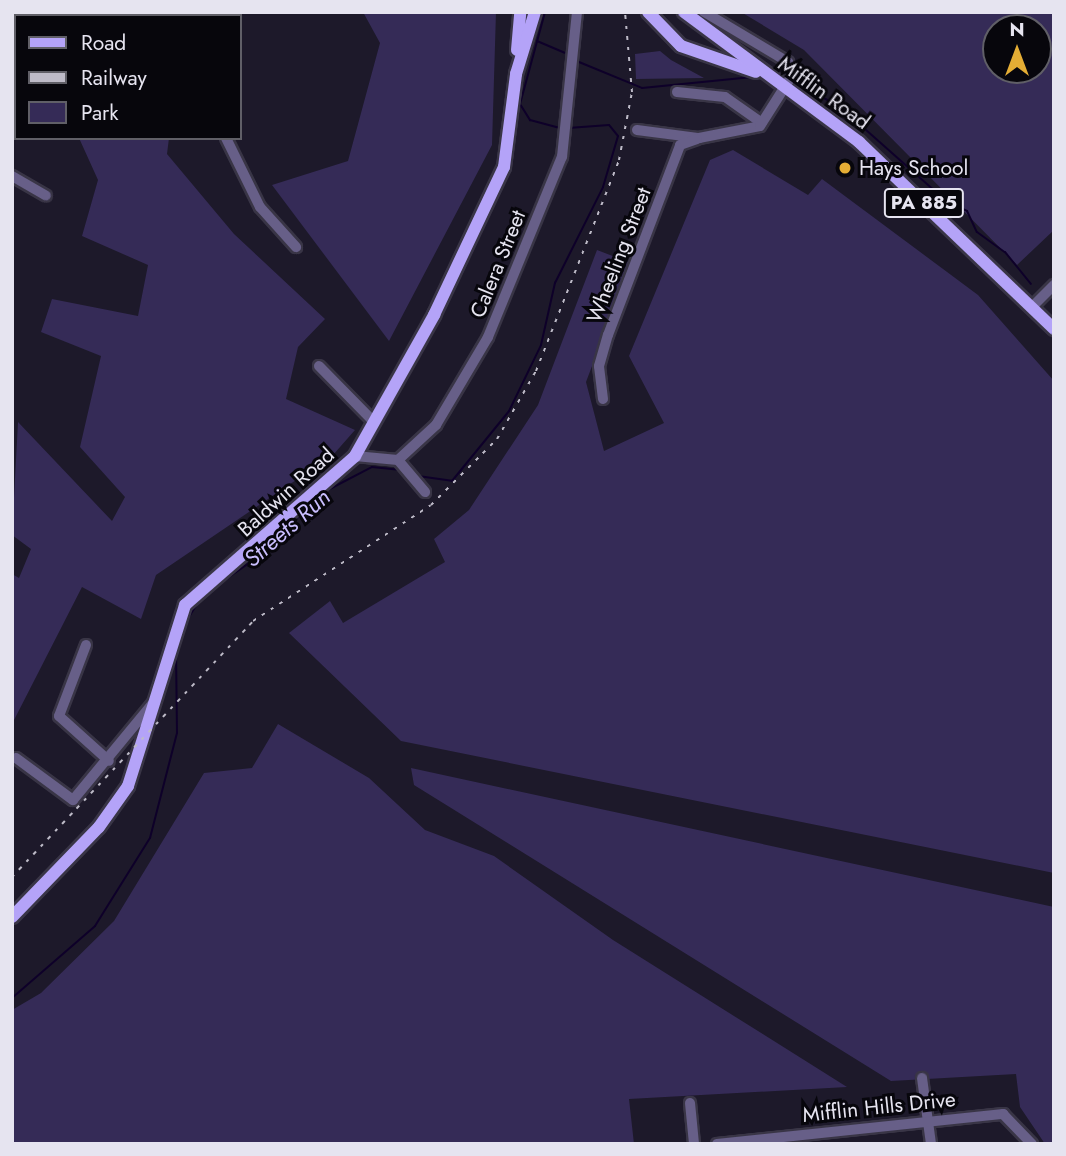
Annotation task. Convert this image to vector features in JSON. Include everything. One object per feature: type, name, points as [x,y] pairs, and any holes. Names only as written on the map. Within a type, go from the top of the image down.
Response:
[{"type":"main road","points":[[512,100],[520,12]]},
{"type":"main road","name":"Baldwin Road","points":[[12,917],[116,807],[137,762],[152,704],[185,605],[355,456],[372,419],[434,315],[504,167],[512,100],[535,12]]},
{"type":"main road","points":[[648,12],[681,46],[780,85]]},
{"type":"main road","name":"Mifflin Road","points":[[673,12],[752,64],[868,150],[1054,329]]},
{"type":"main road","name":"Mifflin Road","points":[[686,12],[702,18],[752,64]]},
{"type":"street","name":"Calera Street","points":[[402,464],[436,425],[488,337],[562,157],[577,12]]},
{"type":"street","points":[[637,130],[699,138],[762,122],[780,85],[792,73],[788,62],[702,18]]},
{"type":"street","points":[[677,92],[725,97],[762,122]]},
{"type":"street","name":"Wheeling Street","points":[[603,399],[599,366],[608,335],[680,145],[699,138]]},
{"type":"street","points":[[227,140],[260,207],[296,247]]},
{"type":"street","points":[[12,176],[46,196]]},
{"type":"street","points":[[1032,307],[1054,285]]},
{"type":"street","points":[[318,366],[372,419]]},
{"type":"street","points":[[355,456],[402,464],[425,492]]},
{"type":"street","points":[[86,645],[59,716],[109,761]]},
{"type":"street","points":[[16,758],[73,800],[109,761],[152,704]]},
{"type":"street","points":[[922,1078],[931,1144]]},
{"type":"street","points":[[690,1102],[694,1144]]},
{"type":"street","name":"Mifflin Hills Drive","points":[[717,1144],[1003,1114],[1032,1144]]},
{"type":"green space","points":[[363,12],[496,12],[492,145],[389,341],[272,185],[348,161],[380,43]]},
{"type":"green space","points":[[741,12],[1054,12],[1054,230],[1017,265],[804,50]]},
{"type":"green space","points":[[660,51],[704,78],[636,79],[635,54]]},
{"type":"green space","points":[[80,140],[169,140],[167,154],[234,234],[325,319],[298,347],[286,399],[355,430],[333,455],[156,575],[141,619],[82,587],[12,724],[12,574],[19,578],[31,549],[12,535],[18,422],[112,521],[125,497],[80,447],[101,356],[41,332],[52,299],[138,316],[148,265],[82,236],[98,180]]},
{"type":"green space","points":[[733,150],[808,195],[822,179],[978,295],[1054,381],[1054,873],[401,741],[289,633],[330,601],[343,623],[445,562],[434,539],[469,510],[538,405],[597,250],[631,263],[586,382],[604,451],[664,423],[629,356],[710,160]]},
{"type":"green space","points":[[278,724],[369,778],[425,830],[494,856],[613,940],[847,1087],[629,1099],[634,1144],[12,1144],[12,1010],[41,993],[114,921],[204,773],[252,768]]},
{"type":"green space","points":[[411,768],[1054,907],[1054,1144],[1045,1144],[1020,1107],[1016,1074],[891,1081],[414,785]]},
{"type":"waterway","name":"Streets Run","points":[[545,12],[520,104],[530,120],[559,128]]},
{"type":"waterway","points":[[537,41],[565,53]]},
{"type":"waterway","points":[[579,62],[642,88],[752,77]]},
{"type":"waterway","points":[[801,86],[839,106],[947,202],[967,211],[977,232],[1005,252],[1031,284]]},
{"type":"waterway","name":"Streets Run","points":[[418,476],[452,481],[509,411],[541,345],[555,283],[603,187],[618,136],[609,125],[568,128]]},
{"type":"waterway","name":"Streets Run","points":[[213,588],[258,557],[322,493],[372,467],[399,470]]},
{"type":"waterway","name":"Streets Run","points":[[187,620],[199,601]]},
{"type":"waterway","name":"Streets Run","points":[[12,998],[95,926],[150,838],[177,733],[176,655]]},
{"type":"railway","points":[[12,877],[253,621],[431,505],[497,439],[536,371],[619,160],[632,92],[625,12]]},
{"type":"place","name":"Hays School","points":[[845,168]]}]
